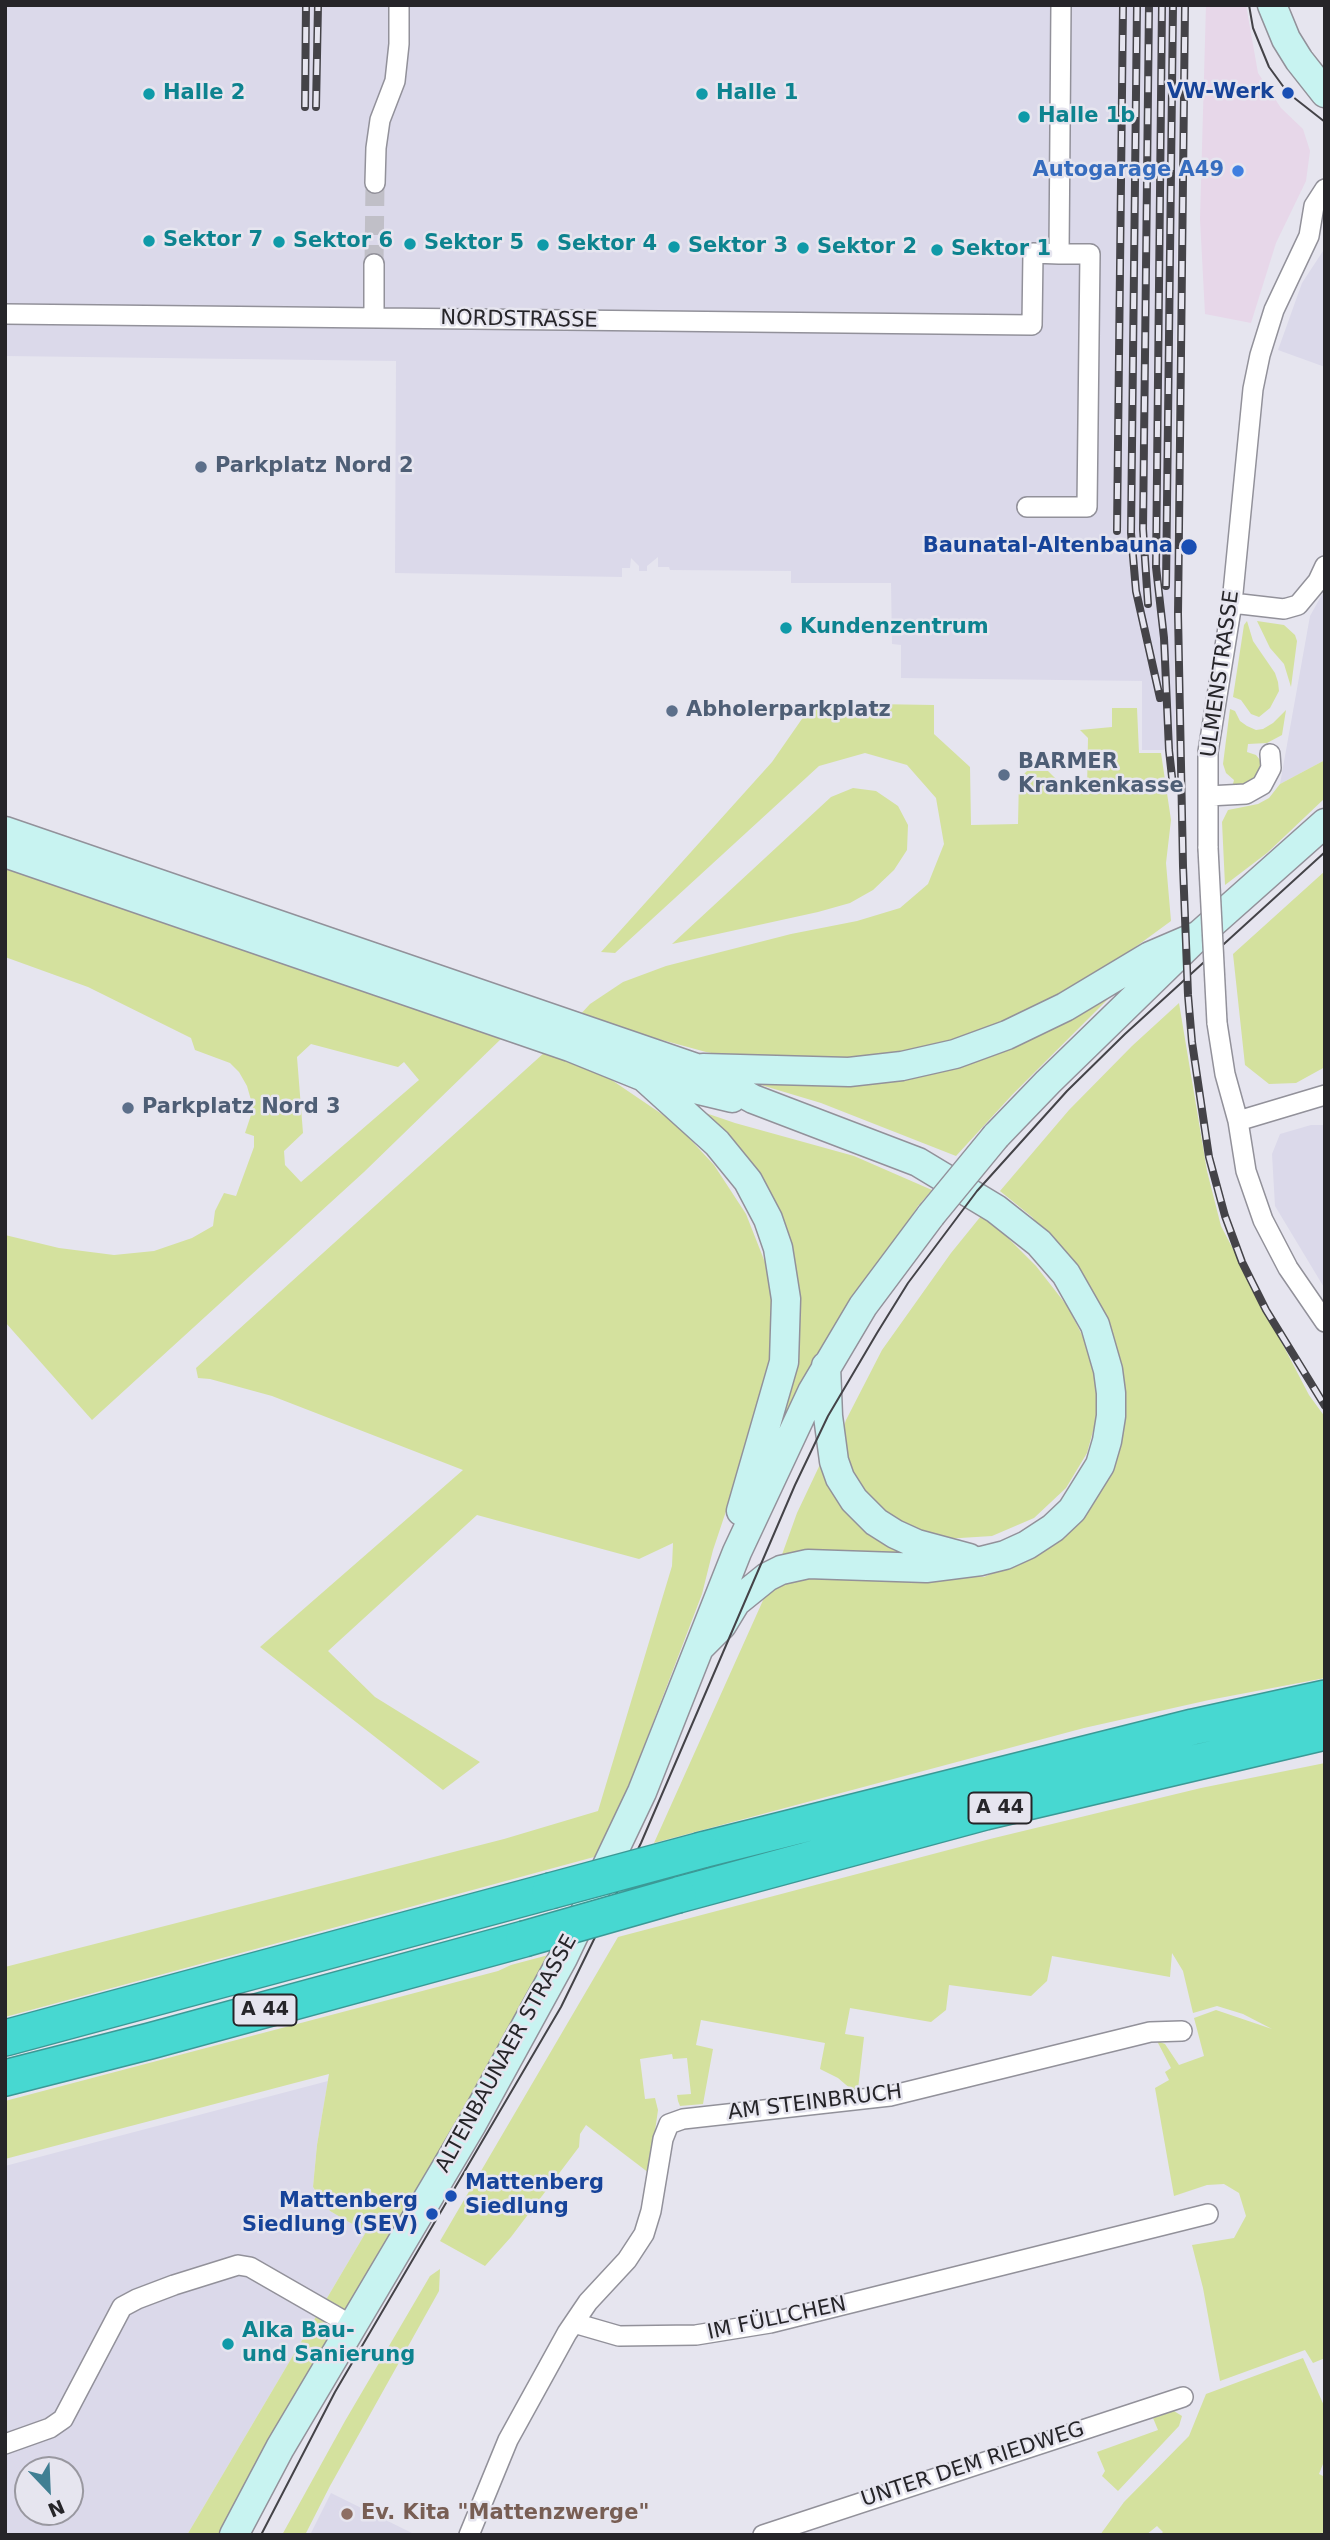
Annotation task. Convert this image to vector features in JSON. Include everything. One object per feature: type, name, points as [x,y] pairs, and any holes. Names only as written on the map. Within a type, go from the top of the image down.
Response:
[{"type":"highway","name":"A 44","points":[[5,2038],[702,1850],[1193,1727],[1325,1698]]},
{"type":"highway","name":"A 44","points":[[5,2078],[177,2034],[972,1815],[1325,1732]]},
{"type":"main road","points":[[1272,5],[1286,39],[1325,93]]},
{"type":"main road","points":[[1289,5],[1309,46],[1325,67]]},
{"type":"main road","points":[[737,1552],[789,1438],[826,1366],[863,1306],[931,1215],[996,1136],[1048,1082],[1199,935],[1325,823]]},
{"type":"main road","points":[[5,831],[485,1007],[570,1047],[644,1077],[729,1098],[753,1099]]},
{"type":"main road","points":[[5,853],[485,1007],[597,1034],[696,1068],[753,1099],[918,1162],[973,1194],[1039,1243],[1066,1274],[1095,1325],[1111,1392],[1111,1416],[1100,1465],[1072,1510],[1053,1528],[1027,1545],[981,1561],[926,1568],[808,1564],[781,1570],[767,1577],[736,1602],[722,1625],[701,1646]]},
{"type":"main road","points":[[696,1068],[849,1072],[902,1066],[955,1054],[1007,1035],[1065,1007],[1150,956],[1199,935]]},
{"type":"main road","points":[[644,1077],[717,1143],[748,1181],[768,1219],[784,1277],[787,1321],[784,1362],[741,1508],[737,1552]]},
{"type":"main road","points":[[826,1366],[828,1416],[834,1461],[840,1478],[854,1500],[876,1521],[895,1534],[917,1544],[981,1561]]},
{"type":"main road","name":"ALTENBAUNAER STRASSE","points":[[234,2535],[280,2448],[351,2325],[472,2124],[563,1958],[642,1792],[737,1552]]},
{"type":"street","points":[[375,183],[380,120],[395,82],[399,5]]},
{"type":"street","points":[[1027,507],[1087,506],[1090,254],[1059,254],[1061,5]]},
{"type":"street","name":"ULMENSTRASSE","points":[[1325,189],[1314,206],[1309,236],[1274,310],[1260,355],[1253,389],[1232,603],[1208,752],[1208,848],[1217,1023],[1225,1074],[1238,1121],[1246,1171],[1263,1220],[1288,1268],[1325,1322]]},
{"type":"street","name":"ULMENSTRASSE","points":[[1309,236],[1325,222]]},
{"type":"street","name":"NORDSTRASSE","points":[[5,314],[1032,325],[1033,253],[1059,254]]},
{"type":"street","points":[[374,264],[374,318]]},
{"type":"street","points":[[1232,603],[1284,609],[1298,605],[1318,581],[1325,566]]},
{"type":"street","points":[[1208,796],[1246,794],[1262,785],[1271,768],[1270,754]]},
{"type":"street","points":[[1238,1121],[1325,1095]]},
{"type":"street","name":"AM STEINBRUCH","points":[[574,2323],[588,2302],[627,2260],[644,2234],[651,2211],[663,2139],[669,2124],[683,2119],[890,2096],[1150,2032],[1182,2031]]},
{"type":"street","name":"IM FÜLLCHEN","points":[[574,2323],[619,2336],[696,2335],[770,2323],[1208,2214]]},
{"type":"street","points":[[5,2444],[50,2428],[63,2419],[122,2307],[174,2285],[238,2266],[250,2267],[351,2325]]},
{"type":"street","points":[[469,2535],[508,2440],[574,2323]]},
{"type":"street","name":"UNTER DEM RIEDWEG","points":[[763,2535],[1183,2397]]},
{"type":"shaded area","points":[[5,5],[1180,5],[1174,494],[1175,750],[1142,750],[1142,681],[901,678],[901,645],[892,644],[891,583],[791,583],[791,571],[670,570],[669,567],[658,567],[658,557],[647,566],[647,571],[639,571],[639,566],[631,558],[630,568],[622,568],[622,577],[395,573],[396,361],[5,356]]},
{"type":"shaded area","points":[[1206,5],[1246,5],[1258,73],[1281,108],[1303,129],[1310,151],[1306,181],[1276,243],[1251,323],[1205,314],[1200,219]]},
{"type":"shaded area","points":[[1325,248],[1325,367],[1278,350],[1302,283]]},
{"type":"shaded area","points":[[1325,589],[1325,760],[1280,784],[1310,616]]},
{"type":"shaded area","points":[[1311,1125],[1325,1125],[1325,1289],[1275,1206],[1272,1154],[1280,1134]]},
{"type":"shaded area","points":[[328,2081],[313,2187],[330,2211],[366,2232],[187,2535],[5,2535],[5,2166]]},
{"type":"shaded area","name":"Ev. Kita \"Mattenzwerge\"","points":[[331,2493],[416,2535],[310,2535]]},
{"type":"green space","points":[[1247,621],[1253,641],[1275,673],[1278,682],[1279,691],[1270,708],[1259,717],[1251,714],[1241,700],[1233,697],[1244,625]]},
{"type":"green space","points":[[1257,621],[1284,625],[1295,635],[1297,641],[1291,687],[1284,664],[1270,648]]},
{"type":"green space","points":[[813,703],[934,705],[934,734],[970,767],[971,825],[1018,824],[1019,779],[1027,771],[1048,771],[1056,779],[1057,790],[1087,790],[1088,738],[1080,730],[1112,727],[1112,708],[1137,708],[1139,753],[1161,753],[1171,820],[1166,863],[1171,921],[1093,978],[1033,1014],[913,1056],[773,1064],[706,1052],[578,1017],[590,1004],[623,982],[666,966],[791,934],[857,921],[900,908],[928,884],[944,844],[936,798],[907,765],[865,753],[819,766],[615,953],[601,952],[772,762]]},
{"type":"green space","points":[[1230,709],[1235,711],[1240,721],[1256,730],[1273,723],[1286,710],[1282,735],[1267,743],[1248,744],[1247,752],[1256,755],[1262,768],[1258,776],[1237,786],[1226,773],[1223,764]]},
{"type":"green space","points":[[1325,760],[1325,798],[1267,853],[1225,885],[1222,822],[1228,810],[1258,804],[1269,798],[1280,784]]},
{"type":"green space","points":[[853,788],[876,791],[898,806],[908,825],[907,850],[894,870],[873,890],[850,903],[818,912],[672,944],[831,797]]},
{"type":"green space","points":[[5,865],[503,1037],[364,1172],[92,1420],[5,1322],[5,1235],[59,1248],[114,1255],[154,1251],[192,1238],[213,1226],[215,1211],[224,1193],[236,1196],[254,1147],[254,1136],[245,1133],[251,1115],[251,1100],[239,1072],[230,1063],[195,1050],[191,1038],[88,987],[5,957]],"holes":[[[311,1044],[398,1067],[404,1062],[419,1080],[301,1182],[285,1165],[284,1151],[303,1133],[297,1057]]]},
{"type":"green space","points":[[1325,871],[1325,1067],[1296,1083],[1269,1084],[1245,1065],[1233,954]]},
{"type":"green space","points":[[1114,993],[1012,1095],[956,1156],[821,1103],[741,1079],[823,1084]]},
{"type":"green space","points":[[1179,1003],[1207,1171],[1221,1226],[1309,1395],[1325,1417],[1325,1678],[1084,1728],[654,1843],[769,1587],[780,1578],[984,1577],[1022,1561],[1124,1413],[1081,1277],[1032,1217],[1000,1191],[1069,1110]]},
{"type":"green space","points":[[545,1052],[591,1066],[675,1123],[714,1165],[746,1214],[768,1270],[777,1329],[760,1410],[713,1550],[702,1594],[605,1848],[594,1857],[5,2017],[5,1967],[504,1839],[598,1811],[672,1566],[673,1543],[639,1559],[477,1515],[328,1651],[375,1697],[480,1762],[443,1790],[260,1647],[463,1470],[272,1396],[198,1378],[196,1368]]},
{"type":"green space","points":[[691,1108],[854,1156],[932,1190],[918,1206],[849,1313],[774,1440],[791,1262]]},
{"type":"green space","points":[[981,1216],[1036,1266],[1068,1307],[1088,1347],[1099,1384],[1096,1420],[1087,1453],[1066,1488],[1034,1518],[992,1536],[944,1539],[908,1529],[867,1503],[839,1441],[846,1420],[882,1350],[951,1253]]},
{"type":"green space","points":[[824,1456],[832,1484],[937,1556],[779,1563],[797,1513]]},
{"type":"green space","points":[[1325,1763],[1325,2358],[1313,2363],[1305,2350],[1220,2381],[1203,2288],[1192,2245],[1234,2238],[1246,2216],[1239,2193],[1224,2184],[1207,2185],[1174,2196],[1155,2088],[1169,2080],[1165,2072],[1171,2068],[1157,2041],[1165,2044],[1179,2065],[1204,2056],[1194,2018],[1216,2010],[1272,2029],[1243,2014],[1217,2006],[1193,2013],[1183,1971],[1172,1953],[1170,1977],[1052,1956],[1047,1981],[1031,1996],[949,1985],[946,2010],[931,2022],[850,2008],[845,2034],[864,2037],[858,2089],[852,2090],[838,2078],[820,2069],[825,2043],[701,2020],[696,2045],[713,2049],[703,2104],[680,2106],[678,2101],[677,2095],[691,2094],[687,2058],[673,2059],[672,2054],[640,2059],[645,2099],[655,2098],[658,2110],[649,2173],[586,2125],[580,2134],[579,2147],[511,2237],[485,2266],[440,2241],[618,1937],[990,1839],[1201,1788]]},
{"type":"green space","points":[[556,1953],[223,2535],[187,2535],[366,2232],[330,2211],[313,2187],[329,2074],[5,2159],[5,2101],[498,1971]]},
{"type":"green space","points":[[440,2269],[439,2291],[305,2535],[282,2535],[430,2276]]},
{"type":"green space","points":[[1303,2358],[1325,2408],[1325,2459],[1319,2474],[1325,2477],[1325,2535],[1160,2535],[1163,2532],[1157,2526],[1146,2535],[1100,2535],[1124,2502],[1189,2436],[1206,2394]]},
{"type":"green space","points":[[1174,2411],[1182,2416],[1179,2426],[1118,2491],[1102,2476],[1105,2471],[1097,2452],[1158,2430],[1153,2418]]},
{"type":"tunnel","points":[[374,264],[375,183]]},
{"type":"tram line","points":[[1249,5],[1253,28],[1269,67],[1288,93],[1325,122]]},
{"type":"tram line","points":[[261,2535],[335,2392],[561,2007],[641,1843],[795,1485],[828,1416],[908,1283],[977,1191],[1067,1091],[1125,1034],[1325,852]]},
{"type":"railway","points":[[305,107],[306,5]]},
{"type":"railway","points":[[316,107],[318,5]]},
{"type":"railway","points":[[1117,531],[1123,5]]},
{"type":"railway","points":[[1137,5],[1131,533],[1136,591],[1160,698]]},
{"type":"railway","points":[[1148,604],[1143,529],[1149,5]]},
{"type":"railway","points":[[1162,5],[1156,567],[1164,638],[1173,786]]},
{"type":"railway","points":[[1166,586],[1173,5]]},
{"type":"railway","points":[[1185,5],[1178,614],[1183,866],[1192,1042],[1209,1157],[1225,1216],[1242,1262],[1266,1310],[1325,1406]]},
{"type":"place","name":"VW-Werk","points":[[1288,93]]},
{"type":"place","name":"Halle 2","points":[[149,94]]},
{"type":"place","name":"Halle 1","points":[[702,94]]},
{"type":"place","name":"Halle 1b","points":[[1024,117]]},
{"type":"place","name":"Autogarage A49","points":[[1238,171]]},
{"type":"place","name":"Sektor 7","points":[[149,241]]},
{"type":"place","name":"Sektor 6","points":[[279,242]]},
{"type":"place","name":"Sektor 5","points":[[410,244]]},
{"type":"place","name":"Sektor 4","points":[[543,245]]},
{"type":"place","name":"Sektor 3","points":[[674,247]]},
{"type":"place","name":"Sektor 2","points":[[803,248]]},
{"type":"place","name":"Sektor 1","points":[[937,250]]},
{"type":"place","name":"Parkplatz Nord 2","points":[[201,467]]},
{"type":"place","name":"Baunatal-Altenbauna","points":[[1189,547]]},
{"type":"place","name":"Kundenzentrum","points":[[786,628]]},
{"type":"place","name":"Abholerparkplatz","points":[[672,711]]},
{"type":"place","name":"BARMER Krankenkasse","points":[[1004,775]]},
{"type":"place","name":"Parkplatz Nord 3","points":[[128,1108]]},
{"type":"place","name":"Mattenberg Siedlung","points":[[451,2196]]},
{"type":"place","name":"Mattenberg Siedlung (SEV)","points":[[432,2214]]},
{"type":"place","name":"Alka Bau- und Sanierung","points":[[228,2344]]},
{"type":"place","name":"Ev. Kita \"Mattenzwerge\"","points":[[347,2514]]}]
